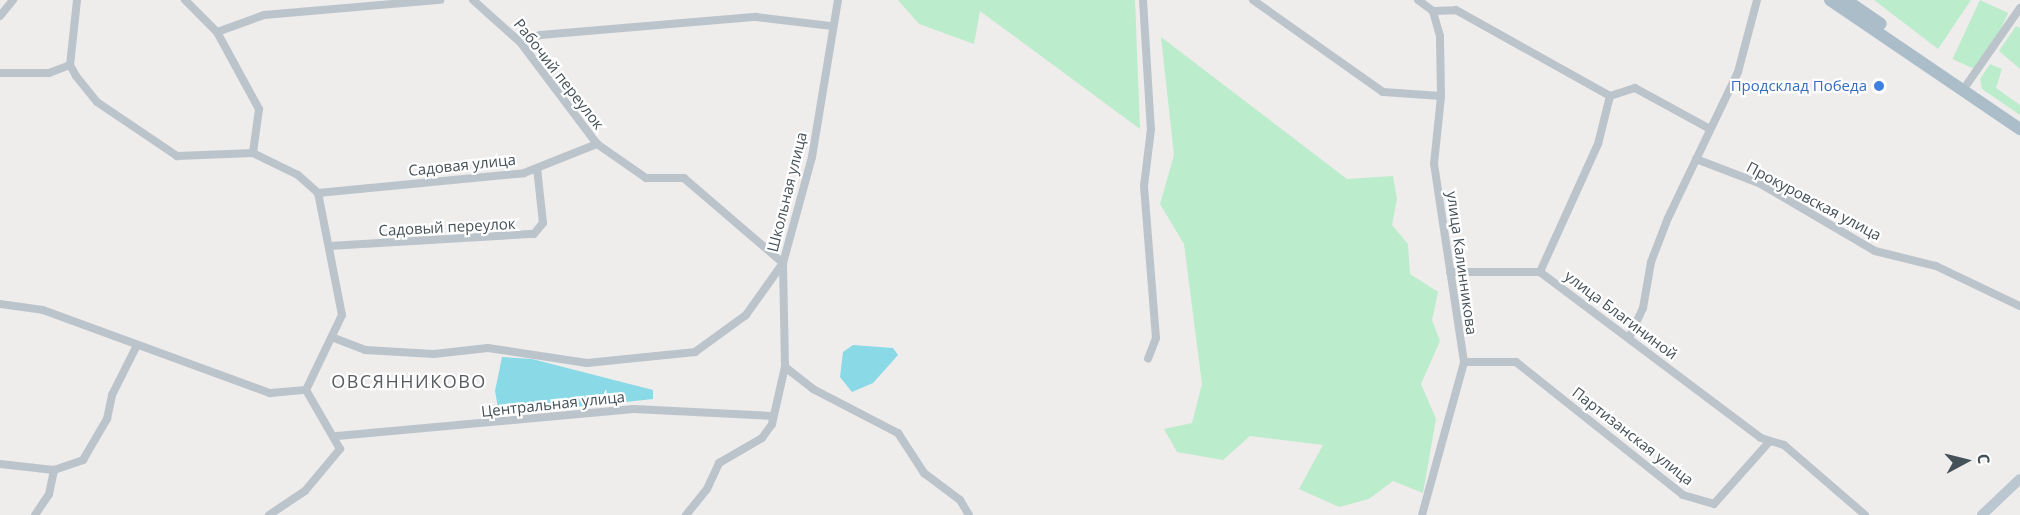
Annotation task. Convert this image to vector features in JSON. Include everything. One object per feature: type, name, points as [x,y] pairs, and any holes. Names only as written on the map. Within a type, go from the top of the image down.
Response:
[{"type":"main road","points":[[1830,0],[2020,120]]},
{"type":"main road","points":[[1846,0],[2020,129]]},
{"type":"main road","points":[[1982,515],[2020,479]]},
{"type":"street","points":[[0,16],[13,0]]},
{"type":"street","points":[[77,0],[70,65],[97,102],[177,156],[253,153],[298,175],[318,193],[342,315],[334,338],[306,390]]},
{"type":"street","points":[[185,0],[217,32],[259,109],[253,153]]},
{"type":"street","points":[[217,32],[264,15],[440,0]]},
{"type":"street","name":"Рабочий переулок","points":[[473,0],[520,42],[597,144]]},
{"type":"street","name":"Школьная улица","points":[[686,515],[707,489],[719,463],[762,438],[773,416],[785,366],[783,263],[812,157],[838,0]]},
{"type":"street","points":[[1143,0],[1151,129],[1144,186],[1156,338],[1148,359]]},
{"type":"street","points":[[1253,0],[1383,92],[1441,96]]},
{"type":"street","points":[[1418,0],[1433,11],[1456,10],[1610,96],[1635,88],[1710,129]]},
{"type":"street","points":[[1629,338],[1643,308],[1651,262],[1696,159],[1738,72],[1757,0]]},
{"type":"street","points":[[1965,87],[2020,8]]},
{"type":"street","name":"улица Калинникова","points":[[1422,515],[1464,362],[1434,164],[1441,96],[1440,36],[1433,11]]},
{"type":"street","points":[[520,42],[540,35],[756,17],[832,26]]},
{"type":"street","points":[[0,73],[48,74],[70,65]]},
{"type":"street","points":[[1450,272],[1540,272],[1598,144],[1610,96]]},
{"type":"street","points":[[334,338],[365,350],[434,354],[488,348],[586,363],[695,352],[747,315],[783,263],[684,178],[646,178],[597,144]]},
{"type":"street","name":"Садовая улица","points":[[318,193],[537,168],[597,144]]},
{"type":"street","name":"Прокуровская улица","points":[[1696,159],[1759,183],[1875,251],[1936,266],[2020,306]]},
{"type":"street","name":"Садовый переулок","points":[[329,246],[534,234],[543,224],[537,168]]},
{"type":"street","name":"улица Благининой","points":[[1540,272],[1770,441],[1784,444],[1865,515]]},
{"type":"street","points":[[0,304],[43,310],[270,393],[306,390]]},
{"type":"street","points":[[0,464],[54,470],[83,460],[97,439],[137,345]]},
{"type":"street","name":"Партизанская улица","points":[[1464,362],[1516,362],[1683,495],[1714,504],[1770,441]]},
{"type":"street","points":[[785,366],[813,389],[898,433],[924,473],[960,501],[969,515]]},
{"type":"street","points":[[269,515],[334,462],[340,449],[337,436],[314,410],[306,390]]},
{"type":"street","name":"Центральная улица","points":[[337,436],[634,409],[773,416]]},
{"type":"street","points":[[35,515],[49,494],[54,470]]},
{"type":"green space","points":[[898,0],[1135,0],[1140,129],[980,11],[974,44],[919,24]]},
{"type":"green space","points":[[1874,0],[1971,0],[1938,49]]},
{"type":"green space","points":[[1980,0],[2008,13],[1981,72],[1953,59]]},
{"type":"green space","points":[[2016,26],[2020,28],[2020,69],[1999,51]]},
{"type":"green space","points":[[1161,37],[1347,179],[1393,176],[1397,199],[1392,225],[1408,244],[1410,274],[1438,292],[1432,320],[1440,341],[1421,384],[1436,419],[1423,493],[1393,481],[1369,499],[1339,507],[1299,489],[1323,445],[1250,436],[1223,460],[1177,452],[1164,429],[1192,423],[1202,384],[1184,244],[1160,204],[1174,155]]},
{"type":"green space","points":[[1990,64],[2002,69],[1996,88],[2020,105],[2020,115],[1982,89],[1980,79]]},
{"type":"water","points":[[853,345],[893,348],[898,355],[873,383],[852,392],[840,377],[843,352]]},
{"type":"water","points":[[502,357],[532,359],[653,390],[653,399],[505,415],[499,413],[495,391]]},
{"type":"place","name":"Продсклад Победа","points":[[1879,86]]},
{"type":"district","name":"ОВСЯННИКОВО","points":[[409,381]]}]
